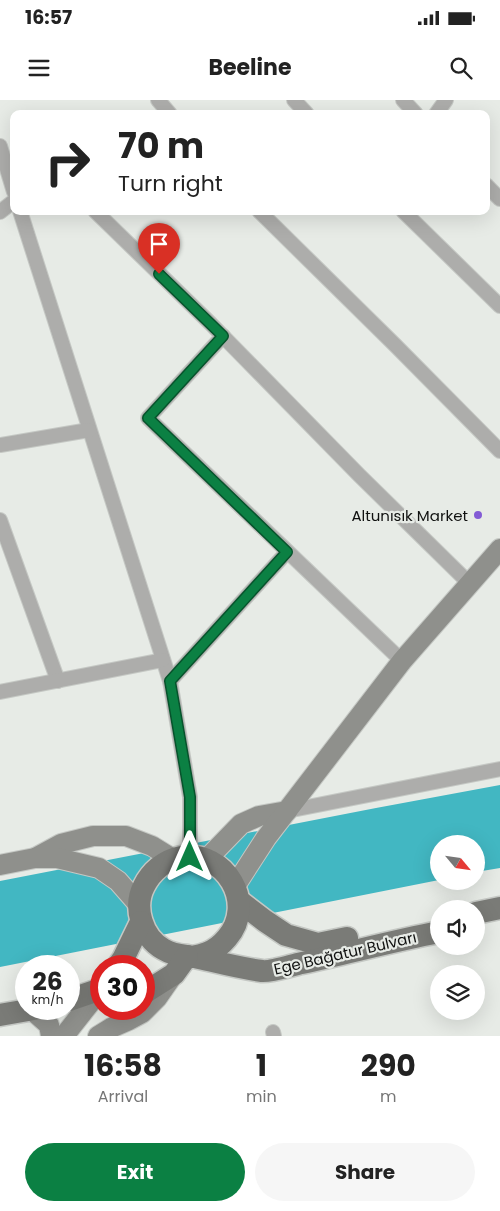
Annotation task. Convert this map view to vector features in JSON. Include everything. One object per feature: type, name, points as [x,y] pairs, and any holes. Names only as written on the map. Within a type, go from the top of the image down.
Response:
[{"type":"main road","points":[[237,894],[266,838],[402,662],[499,552]]},
{"type":"main road","points":[[124,955],[140,913],[142,888],[151,874],[164,863],[190,859],[240,824],[259,816],[287,811]]},
{"type":"main road","points":[[35,858],[61,844],[93,836],[126,836],[190,859],[213,862],[226,872],[237,894],[238,917],[232,932],[221,945],[208,953],[184,962],[155,984]]},
{"type":"main road","points":[[0,866],[35,858],[57,858],[99,868],[118,881],[140,913],[149,937],[161,948],[176,955],[184,962]]},
{"type":"main road","name":"Ege Bağatur Bulvarı","points":[[237,894],[265,921],[286,935],[318,944],[430,922]]},
{"type":"main road","points":[[485,911],[500,908]]},
{"type":"main road","points":[[485,924],[500,921]]},
{"type":"main road","name":"Ege Bağatur Bulvarı","points":[[184,962],[264,972],[430,934]]},
{"type":"main road","points":[[98,1036],[142,1013],[157,998],[184,962]]},
{"type":"main road","points":[[64,1036],[89,999]]},
{"type":"main road","points":[[0,1015],[15,1012]]},
{"type":"main road","points":[[45,1020],[49,1025],[51,1036]]},
{"type":"street","points":[[158,100],[167,110]]},
{"type":"street","points":[[294,100],[303,110]]},
{"type":"street","points":[[403,100],[412,110]]},
{"type":"street","points":[[0,147],[10,179]]},
{"type":"street","points":[[490,189],[500,199]]},
{"type":"street","points":[[0,212],[10,204]]},
{"type":"street","points":[[21,215],[170,681],[190,797],[190,859]]},
{"type":"street","points":[[99,215],[223,336],[470,584]]},
{"type":"street","points":[[264,215],[500,450]]},
{"type":"street","points":[[407,215],[500,306]]},
{"type":"street","points":[[223,336],[148,418],[402,662]]},
{"type":"street","points":[[0,445],[89,430]]},
{"type":"street","points":[[0,520],[58,680]]},
{"type":"street","points":[[170,681],[287,552]]},
{"type":"street","points":[[0,692],[163,660]]},
{"type":"street","points":[[287,811],[500,769]]},
{"type":"water","points":[[500,785],[500,868],[485,870],[485,835],[430,835],[430,882],[61,955],[15,955],[15,964],[0,967],[0,881]]},
{"type":"place","name":"Altunısık Market","points":[[478,515]]},
{"type":"route","points":[[159,274],[223,336],[148,418],[287,552],[170,681],[190,797],[190,857]]}]
